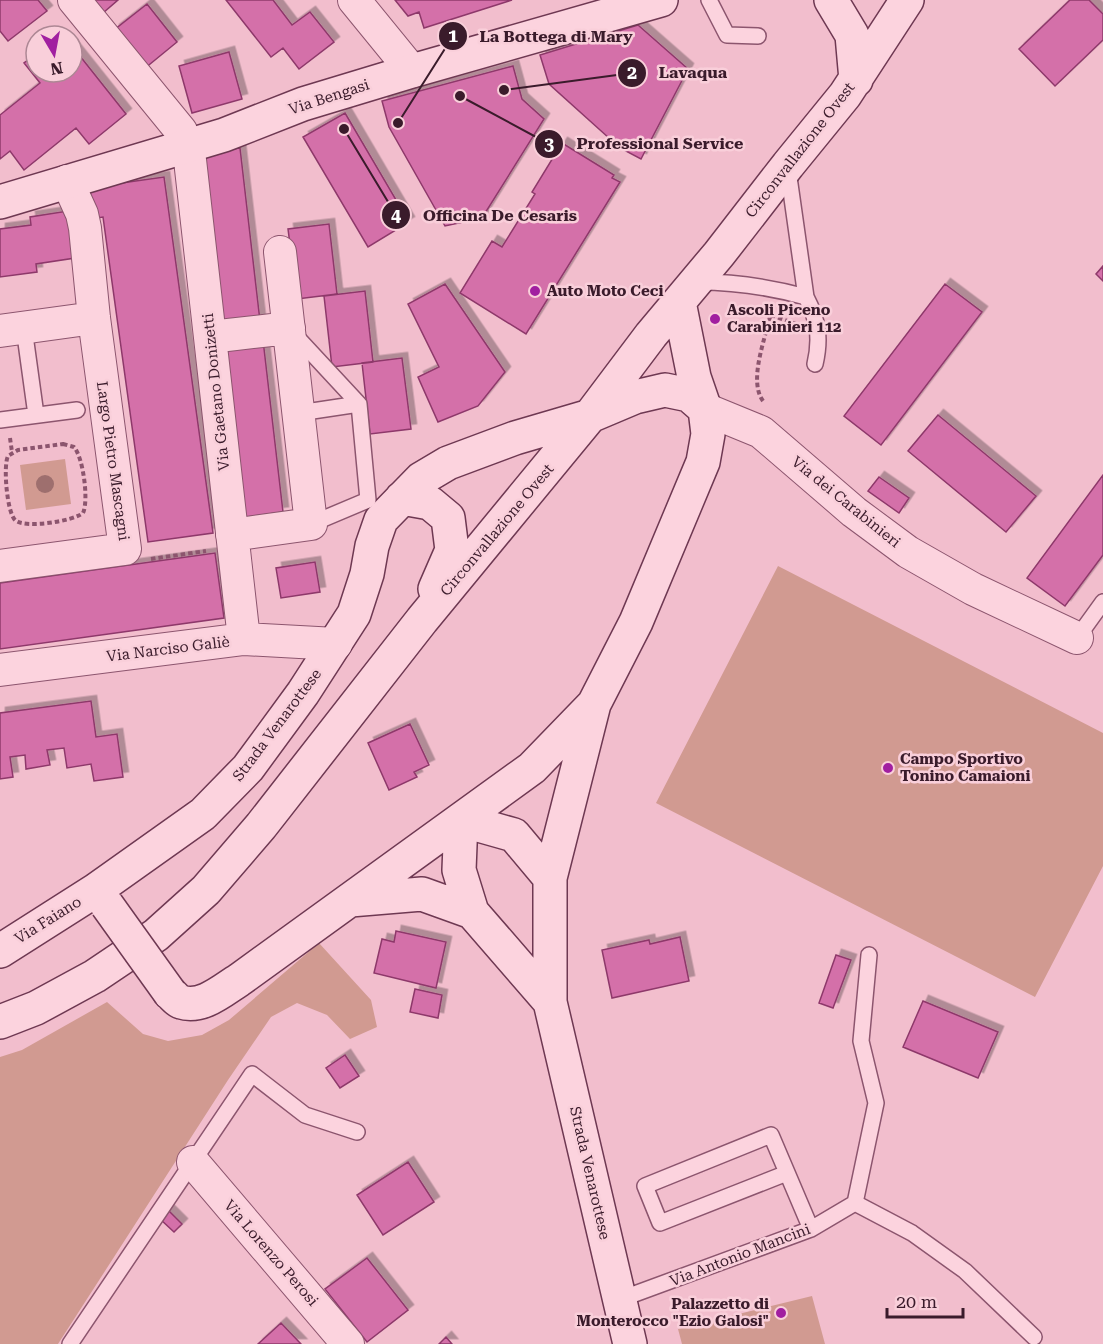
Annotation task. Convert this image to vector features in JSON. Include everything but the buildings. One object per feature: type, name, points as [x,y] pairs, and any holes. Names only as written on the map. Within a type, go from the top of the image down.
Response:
[{"type":"main road","name":"Via Bengasi","points":[[0,202],[224,135],[303,104],[661,0]]},
{"type":"main road","points":[[831,0],[852,35],[856,80]]},
{"type":"main road","name":"Circonvallazione Ovest","points":[[0,1022],[36,1008],[95,976],[156,935],[206,890],[261,825],[422,620],[590,416],[856,80],[907,0]]},
{"type":"main road","name":"Strada Venarottese","points":[[630,1344],[550,1002],[550,878],[594,704],[636,622],[703,462],[708,434],[705,409],[694,377],[687,292]]},
{"type":"main road","name":"Strada Venarottese","points":[[594,704],[532,768],[208,1000],[181,1002],[170,993],[102,897],[203,814],[248,768],[354,615],[381,520],[421,479],[448,464],[515,438],[590,416],[635,397],[665,390],[689,395],[705,409]]},
{"type":"main road","points":[[402,498],[430,503],[448,518],[452,550],[422,620]]},
{"type":"main road","points":[[461,820],[514,835],[550,878]]},
{"type":"main road","name":"Strada Venarottese","points":[[461,820],[459,870],[472,912],[550,1002]]},
{"type":"main road","name":"Strada Venarottese","points":[[348,900],[422,894],[472,912]]},
{"type":"main road","name":"Via Faiano","points":[[0,951],[102,897]]},
{"type":"street","name":"Via Gaetano Donizetti","points":[[74,0],[181,131],[190,160],[210,337],[221,543],[244,639]]},
{"type":"street","points":[[354,0],[412,71]]},
{"type":"street","name":"Largo Pietro Mascagni","points":[[0,566],[125,549],[82,214],[67,182]]},
{"type":"street","points":[[221,543],[311,524],[280,252]]},
{"type":"street","points":[[12,330],[94,318]]},
{"type":"street","points":[[210,337],[289,328]]},
{"type":"street","name":"Via dei Carabinieri","points":[[705,409],[761,432],[854,512],[909,552],[973,589],[1077,638]]},
{"type":"street","name":"Via Narciso Galiè","points":[[0,670],[244,639],[336,644]]},
{"type":"street","name":"Via Lorenzo Perosi","points":[[193,1162],[348,1344]]},
{"type":"lane","points":[[709,0],[727,35],[758,36]]},
{"type":"lane","points":[[788,165],[806,297],[815,314],[819,331],[819,346],[815,364]]},
{"type":"lane","points":[[687,292],[728,282],[775,289],[806,297]]},
{"type":"lane","points":[[289,328],[359,404],[369,500],[311,524]]},
{"type":"lane","points":[[12,330],[36,416]]},
{"type":"lane","points":[[298,413],[359,404]]},
{"type":"lane","points":[[0,420],[77,410]]},
{"type":"lane","name":"Via dei Carabinieri","points":[[1077,638],[1103,602]]},
{"type":"lane","points":[[869,955],[861,1041],[876,1103],[855,1203],[912,1233],[964,1271],[1034,1337]]},
{"type":"lane","points":[[70,1344],[252,1074],[306,1115],[357,1132]]},
{"type":"lane","points":[[787,1173],[660,1223],[645,1186],[771,1135],[811,1229]]},
{"type":"lane","name":"Via Antonio Mancini","points":[[621,1299],[811,1229],[855,1203]]},
{"type":"path","points":[[761,432],[768,408],[757,394],[757,375],[775,289]]},
{"type":"path","points":[[10,438],[12,452],[5,461],[4,467],[14,519],[20,524],[28,525],[73,519],[83,513],[86,502],[85,490],[80,457],[74,447],[63,444],[12,452]]},
{"type":"path","points":[[140,560],[221,543]]},
{"type":"shaded area","points":[[65,459],[71,504],[26,510],[20,465]]},
{"type":"shaded area","name":"Campo Sportivo Tonino Camaioni","points":[[778,566],[1103,733],[1103,866],[1035,997],[656,803]]},
{"type":"shaded area","points":[[319,943],[371,1000],[377,1027],[350,1039],[327,1015],[297,1003],[271,1017],[58,1344],[0,1344],[0,1057],[22,1050],[107,1002],[143,1034],[168,1041],[202,1035],[229,1020]]},
{"type":"shaded area","name":"Palazzetto di Monterocco \"Ezio Galosi\"","points":[[812,1296],[825,1344],[682,1344],[678,1329]]},
{"type":"place","name":"Lavaqua","points":[[504,90]]},
{"type":"place","name":"Professional Service","points":[[460,96]]},
{"type":"place","name":"La Bottega di Mary","points":[[398,123]]},
{"type":"place","name":"Officina De Cesaris","points":[[344,129]]},
{"type":"place","name":"Auto Moto Ceci","points":[[535,291]]},
{"type":"place","name":"Ascoli Piceno Carabinieri 112","points":[[715,319]]},
{"type":"place","name":"Campo Sportivo Tonino Camaioni","points":[[888,768]]},
{"type":"place","name":"Palazzetto di Monterocco \"Ezio Galosi\"","points":[[781,1313]]}]
